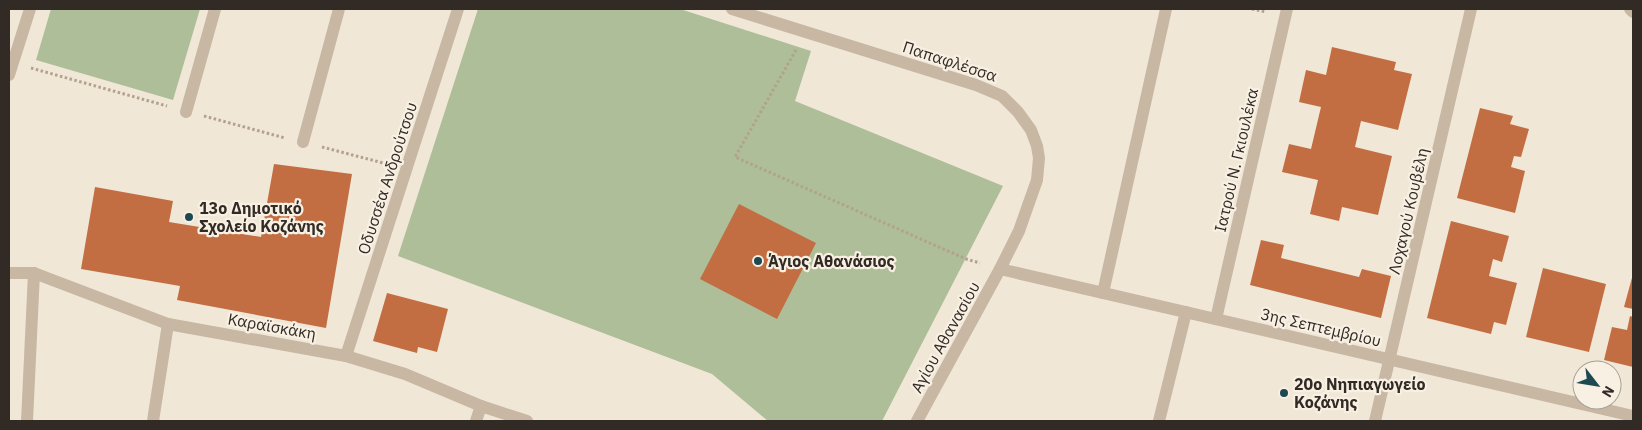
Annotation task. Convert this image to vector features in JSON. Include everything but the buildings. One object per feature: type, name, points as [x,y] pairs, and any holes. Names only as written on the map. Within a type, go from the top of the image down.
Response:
[{"type":"street","points":[[11,69],[30,9]]},
{"type":"street","points":[[186,112],[215,9]]},
{"type":"street","points":[[303,142],[339,9]]},
{"type":"street","name":"Οδυσσέα Ανδρούτσου","points":[[346,356],[458,9]]},
{"type":"street","name":"Παπαφλέσσα","points":[[732,9],[976,85],[1002,96],[1018,112],[1031,130],[1039,158],[1037,180],[1019,231],[1000,269]]},
{"type":"street","points":[[1102,293],[1166,9]]},
{"type":"street","name":"Ιατρού N. Γκιουλέκα","points":[[1216,319],[1287,9]]},
{"type":"street","name":"Λοχαγού Κουβέλη","points":[[1376,421],[1472,9]]},
{"type":"street","points":[[1630,9],[1633,12]]},
{"type":"street","name":"3ης Σεπτεμβρίου","points":[[1000,269],[1633,416]]},
{"type":"street","name":"Αγίου Αθανασίου","points":[[917,421],[1000,269]]},
{"type":"street","name":"Καραϊσκάκη","points":[[9,273],[34,273],[168,324],[346,356],[405,374],[481,406],[527,421]]},
{"type":"street","points":[[27,421],[34,273]]},
{"type":"street","points":[[1159,421],[1186,312]]},
{"type":"street","points":[[153,421],[168,324]]},
{"type":"street","points":[[476,421],[481,406]]},
{"type":"path","points":[[806,32],[735,157],[966,259]]},
{"type":"path","points":[[11,69],[186,112]]},
{"type":"green space","points":[[51,9],[200,9],[173,100],[36,60]]},
{"type":"green space","points":[[478,9],[680,9],[811,51],[795,101],[1003,186],[882,421],[768,421],[712,374],[398,256]]},
{"type":"place","name":"13ο Δημοτικό Σχολείο Κοζάνης","points":[[189,217]]},
{"type":"place","name":"Άγιος Αθανάσιος","points":[[758,261]]},
{"type":"place","name":"20ο Νηπιαγωγείο Κοζάνης","points":[[1284,393]]}]
